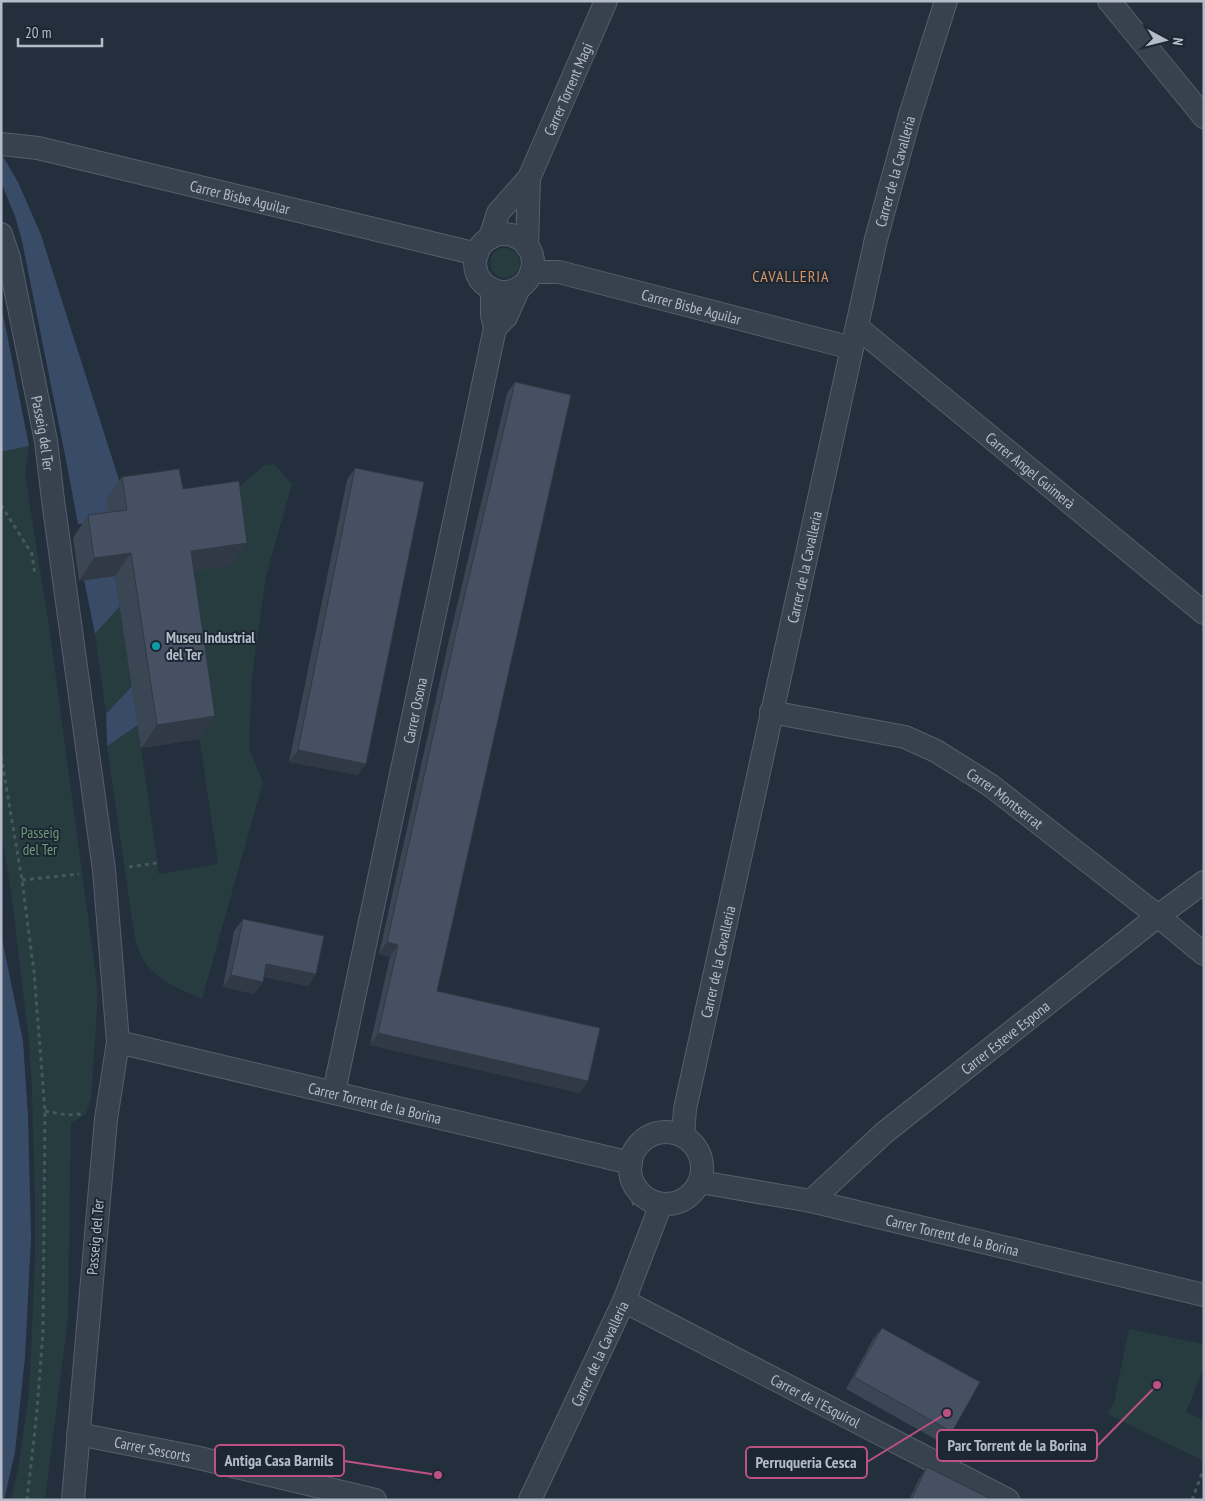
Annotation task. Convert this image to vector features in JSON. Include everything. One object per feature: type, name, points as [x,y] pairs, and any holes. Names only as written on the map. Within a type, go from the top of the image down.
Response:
[{"type":"street","name":"Carrer Torrent Magi","points":[[483,246],[498,213],[529,178],[606,1]]},
{"type":"street","name":"Carrer de la Cavalleria","points":[[683,1136],[685,1109],[876,239],[902,143],[946,1]]},
{"type":"street","points":[[1109,1],[1204,117]]},
{"type":"street","name":"Carrer Bisbe Aguilar","points":[[1,144],[38,148],[483,246]]},
{"type":"street","name":"Carrer Torrent Magi","points":[[527,246],[529,178]]},
{"type":"street","name":"Passeig del Ter","points":[[1,234],[9,258],[46,441],[104,870],[118,1042],[106,1119],[73,1500]]},
{"type":"street","points":[[503,234],[522,241],[527,246],[532,259],[525,280],[505,292],[492,289],[481,281],[475,261],[483,246],[503,234]]},
{"type":"street","name":"Carrer Bisbe Aguilar","points":[[525,280],[559,272],[855,337]]},
{"type":"street","name":"Carrer Osona","points":[[495,328],[506,317],[525,280]]},
{"type":"street","name":"Carrer Osona","points":[[334,1092],[495,328],[492,315],[492,289]]},
{"type":"street","name":"Carrer Angel Guimerà","points":[[855,337],[1204,613]]},
{"type":"street","name":"Carrer Montserrat","points":[[771,712],[905,738],[936,751],[990,785],[1204,954]]},
{"type":"street","name":"Carrer Esteve Espona","points":[[811,1201],[884,1133],[1158,916],[1204,882]]},
{"type":"street","name":"Carrer Torrent de la Borina","points":[[118,1042],[630,1163]]},
{"type":"street","points":[[660,1133],[672,1133],[683,1136],[698,1151],[701,1161],[702,1172],[700,1182],[695,1190],[680,1202],[671,1204],[661,1204],[641,1194],[634,1185],[630,1163],[640,1143],[650,1136],[660,1133]]},
{"type":"street","name":"Carrer Torrent de la Borina","points":[[700,1182],[811,1201],[1204,1295]]},
{"type":"street","name":"Carrer de la Cavalleria","points":[[530,1500],[624,1301],[661,1204]]},
{"type":"street","name":"Carrer de l'Esquirol","points":[[624,1301],[1008,1500]]},
{"type":"street","name":"Carrer Sescorts","points":[[78,1434],[195,1457],[375,1500]]},
{"type":"path","points":[[1,505],[32,554],[36,581]]},
{"type":"path","points":[[1,756],[22,880],[34,972],[45,1111],[44,1331],[27,1500]]},
{"type":"path","points":[[124,867],[157,863]]},
{"type":"path","points":[[22,880],[83,873]]},
{"type":"path","points":[[78,874],[78,881]]},
{"type":"path","points":[[45,1111],[67,1115],[78,1113],[85,1107]]},
{"type":"path","points":[[1192,1500],[1204,1468]]},
{"type":"green space","points":[[505,248],[511,249],[519,257],[519,269],[511,277],[505,278],[499,277],[491,269],[490,263],[491,257],[499,249]]},
{"type":"green space","name":"Passeig del Ter","points":[[29,446],[25,474],[50,633],[97,984],[97,1010],[91,1099],[86,1114],[71,1123],[68,1318],[45,1500],[11,1500],[18,1469],[28,1401],[35,1260],[35,1196],[29,1042],[12,899],[1,831],[1,452]]},
{"type":"green space","points":[[274,464],[292,484],[266,576],[252,677],[249,749],[263,782],[202,999],[173,986],[156,975],[143,960],[138,949],[133,929],[107,746],[138,725],[159,874],[218,864],[175,574],[239,487],[265,465]]},
{"type":"green space","points":[[120,606],[132,686],[106,714],[95,634]]},
{"type":"green space","points":[[1129,1329],[1204,1344],[1204,1367],[1186,1412],[1204,1420],[1204,1461],[1107,1414],[1114,1402]]},
{"type":"water","points":[[1,155],[18,182],[41,235],[119,480],[123,497],[109,520],[78,524],[22,241],[15,216],[1,182]]},
{"type":"water","points":[[1,304],[29,446],[1,452]]},
{"type":"water","points":[[115,576],[120,606],[95,634],[84,580]]},
{"type":"water","points":[[132,686],[138,725],[107,746],[106,714]]},
{"type":"water","points":[[1,934],[23,1041],[28,1116],[31,1237],[25,1357],[15,1452],[4,1500],[1,1500]]},
{"type":"building","points":[[515,382],[571,395],[437,991],[600,1028],[588,1081],[378,1033],[398,945],[387,942],[457,628]]},
{"type":"building","points":[[355,468],[424,482],[366,764],[298,750]]},
{"type":"building","name":"Museu Industrial del Ter","points":[[179,469],[183,489],[239,481],[247,543],[191,551],[215,716],[157,725],[131,553],[94,558],[88,515],[127,510],[122,477]]},
{"type":"building","points":[[243,919],[324,936],[316,974],[266,964],[263,982],[231,975]]},
{"type":"building","points":[[882,1328],[980,1382],[952,1432],[854,1377]]},
{"type":"building","points":[[927,1467],[993,1500],[911,1500]]},
{"type":"place","name":"Museu Industrial del Ter","points":[[156,646]]},
{"type":"place","name":"Parc Torrent de la Borina","points":[[1157,1385]]},
{"type":"place","name":"Perruqueria Cesca","points":[[947,1413]]},
{"type":"place","name":"Antiga Casa Barnils","points":[[438,1475]]},
{"type":"district","name":"CAVALLERIA","points":[[791,276]]}]
